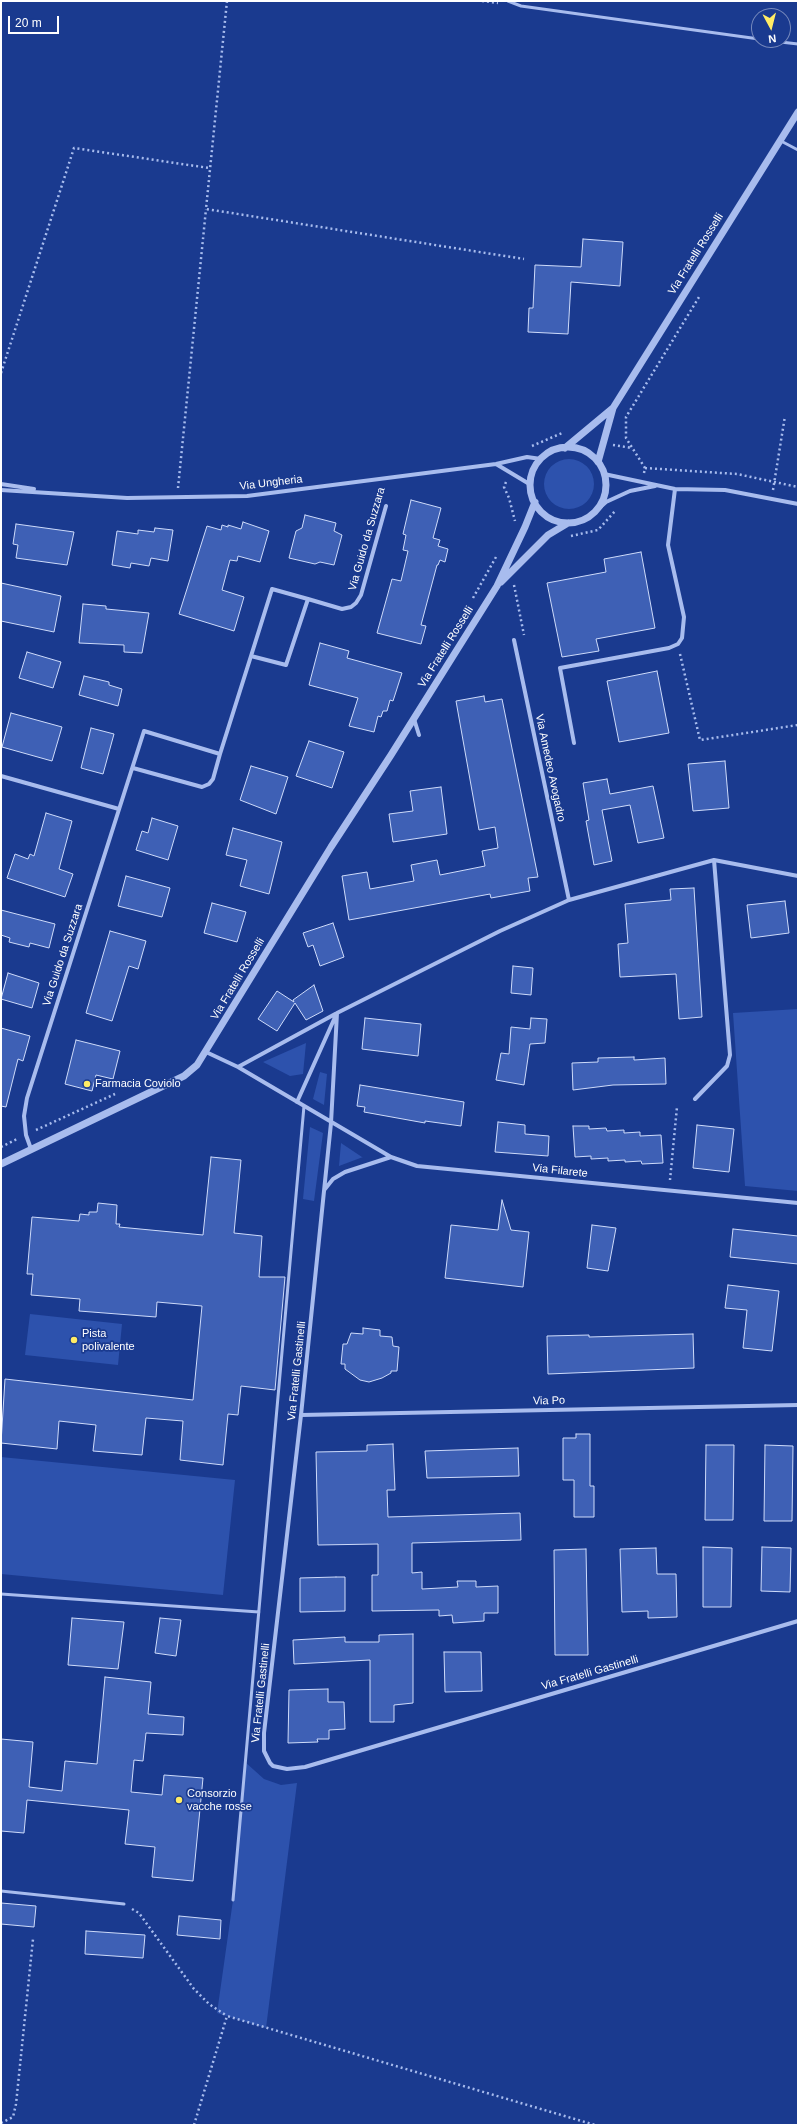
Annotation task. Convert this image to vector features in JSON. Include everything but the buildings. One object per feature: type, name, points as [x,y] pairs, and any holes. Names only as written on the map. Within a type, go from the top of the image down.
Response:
[{"type":"street","name":"Via Fratelli Rosselli","points":[[598,462],[613,408],[779,140],[798,112]]},
{"type":"street","name":"Via Fratelli Rosselli","points":[[1,1164],[184,1076],[197,1066],[331,847],[414,719],[497,586],[525,527],[534,502],[531,485],[535,467],[541,459],[556,450],[565,448],[613,408]]},
{"type":"street","points":[[565,448],[580,450],[598,462],[604,474],[605,493],[597,510]]},
{"type":"street","name":"Via Ungheria","points":[[1,490],[127,498],[247,496],[496,464],[527,457],[541,459]]},
{"type":"street","points":[[496,464],[531,485]]},
{"type":"street","points":[[604,474],[675,489],[725,490],[798,504]]},
{"type":"street","name":"Via Ungheria","points":[[1,484],[48,492]]},
{"type":"street","points":[[597,510],[606,502],[630,491],[658,485]]},
{"type":"street","points":[[574,743],[560,668],[669,648],[678,644],[682,638],[684,617],[668,545],[675,489]]},
{"type":"street","points":[[534,502],[540,511],[548,517],[558,522],[568,523]]},
{"type":"street","name":"Via Guido da Suzzara","points":[[133,768],[202,787],[209,784],[213,779],[272,589],[342,609],[351,607],[356,603],[361,595],[386,506]]},
{"type":"street","name":"Via Fratelli Rosselli","points":[[497,586],[548,535],[568,523],[579,522],[589,517],[597,510]]},
{"type":"street","points":[[251,656],[286,665],[308,600]]},
{"type":"street","name":"Via Amedeo Avogadro","points":[[514,640],[569,900]]},
{"type":"street","points":[[414,719],[419,735]]},
{"type":"street","name":"Via Guido da Suzzara","points":[[31,1149],[26,1135],[24,1116],[27,1098],[144,731],[220,754]]},
{"type":"street","points":[[1,776],[119,809]]},
{"type":"street","points":[[695,1098],[726,1066],[730,1055],[714,860]]},
{"type":"street","points":[[238,1067],[337,1013],[500,931],[569,900],[714,860],[798,876]]},
{"type":"street","points":[[297,1102],[337,1013]]},
{"type":"street","name":"Via Fratelli Gastinelli","points":[[337,1013],[331,1123],[301,1415],[264,1733],[265,1755],[273,1766],[286,1769],[304,1767],[798,1621]]},
{"type":"street","points":[[206,1052],[238,1067],[331,1123]]},
{"type":"street","name":"Via Filarete","points":[[331,1123],[391,1157],[416,1166],[798,1203]]},
{"type":"street","points":[[324,1190],[333,1179],[345,1172],[391,1157]]},
{"type":"street","name":"Via Po","points":[[301,1415],[798,1405]]},
{"type":"lane","points":[[508,1],[521,6],[751,38]]},
{"type":"lane","points":[[779,140],[798,150]]},
{"type":"lane","points":[[233,1900],[304,1106]]},
{"type":"lane","points":[[1,1594],[259,1612]]},
{"type":"lane","points":[[1,1891],[124,1904]]},
{"type":"path","points":[[177,498],[227,1]]},
{"type":"path","points":[[1,373],[74,148],[209,168]]},
{"type":"path","points":[[206,209],[524,259]]},
{"type":"path","points":[[772,498],[784,416]]},
{"type":"path","points":[[645,468],[737,474],[798,487]]},
{"type":"path","points":[[678,644],[700,740],[798,725]]},
{"type":"path","points":[[1,1147],[120,1092]]},
{"type":"path","points":[[670,1191],[677,1107]]},
{"type":"path","points":[[124,1904],[139,1913],[194,1989],[210,2004],[227,2016],[595,2125]]},
{"type":"path","points":[[1,2123],[12,2117],[16,2104],[33,1938]]},
{"type":"path","points":[[194,2125],[227,2016]]},
{"type":"shaded area","points":[[564,459],[574,459],[587,466],[594,479],[594,489],[587,502],[574,509],[564,509],[555,505],[548,498],[544,489],[544,479],[548,470],[555,463]]},
{"type":"shaded area","points":[[798,1009],[798,1191],[745,1186],[733,1013]]},
{"type":"shaded area","points":[[306,1043],[303,1074],[290,1076],[263,1062]]},
{"type":"shaded area","points":[[320,1072],[327,1074],[324,1105],[313,1099]]},
{"type":"shaded area","points":[[310,1127],[323,1133],[314,1201],[303,1199]]},
{"type":"shaded area","points":[[341,1143],[362,1157],[363,1157],[339,1166]]},
{"type":"shaded area","name":"Pista polivalente","points":[[30,1314],[122,1324],[118,1365],[25,1355]]},
{"type":"shaded area","points":[[1,1457],[235,1480],[223,1595],[1,1574]]},
{"type":"shaded area","points":[[245,1762],[264,1779],[281,1785],[297,1783],[266,2028],[217,2013],[233,1900]]},
{"type":"place","name":"Farmacia Coviolo","points":[[87,1084]]},
{"type":"place","name":"Pista polivalente","points":[[74,1340]]},
{"type":"place","name":"Consorzio vacche rosse","points":[[179,1800]]}]
